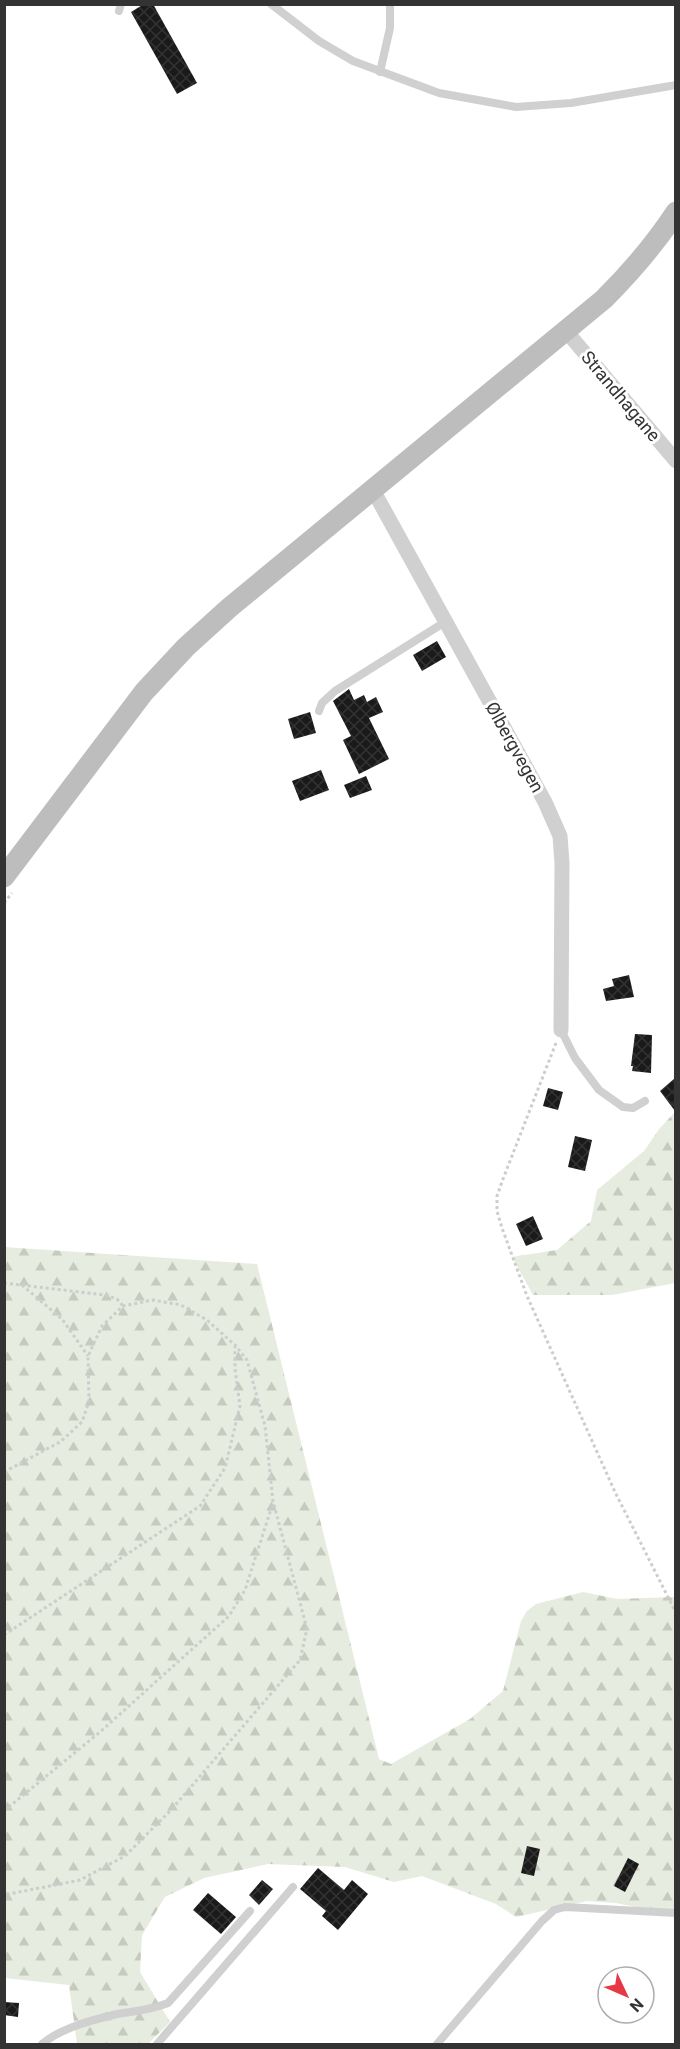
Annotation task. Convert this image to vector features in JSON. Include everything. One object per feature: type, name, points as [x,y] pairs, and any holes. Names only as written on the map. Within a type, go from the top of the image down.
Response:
[{"type":"main road","points":[[11,881],[144,692],[186,647],[228,608],[604,299],[633,270],[675,212]]},
{"type":"street","name":"Strandhagane","points":[[566,331],[675,461]]},
{"type":"street","name":"Ølbergvegen","points":[[373,490],[545,802],[560,836],[562,862],[561,1030]]},
{"type":"lane","points":[[271,4],[319,41],[353,61],[439,93],[516,107],[571,103],[675,85]]},
{"type":"lane","points":[[380,72],[390,28],[390,4]]},
{"type":"lane","points":[[319,711],[322,703],[335,691],[445,622]]},
{"type":"lane","points":[[561,1030],[575,1058],[599,1090],[623,1107],[633,1108],[645,1101]]},
{"type":"lane","points":[[157,2044],[293,1887]]},
{"type":"lane","points":[[437,2044],[542,1921],[554,1910],[565,1907],[675,1913]]},
{"type":"lane","points":[[42,2044],[72,2028],[116,2014],[154,2009],[168,2003],[250,1911]]},
{"type":"path","points":[[4,903],[11,881]]},
{"type":"path","points":[[561,1030],[502,1179],[497,1196],[497,1211],[532,1307],[615,1492],[675,1613]]},
{"type":"path","points":[[4,1283],[105,1295],[117,1299],[123,1306]]},
{"type":"path","points":[[21,1284],[62,1319],[88,1356]]},
{"type":"path","points":[[4,1472],[60,1442],[82,1422],[89,1401],[88,1356],[102,1326],[123,1306],[153,1300],[181,1305],[207,1320],[248,1360],[265,1426],[273,1501],[307,1629],[300,1660],[171,1810],[125,1857],[80,1880],[4,1895]]},
{"type":"path","points":[[4,1635],[200,1506],[225,1468],[240,1406],[235,1369],[235,1345]]},
{"type":"path","points":[[4,1811],[100,1732],[229,1616],[246,1590],[273,1501]]},
{"type":"green space","points":[[675,1112],[675,1283],[612,1295],[533,1295],[512,1257],[557,1250],[591,1221],[597,1190],[644,1151]]},
{"type":"green space","points":[[4,1247],[257,1264],[379,1759],[391,1764],[470,1719],[503,1691],[521,1621],[527,1611],[536,1604],[583,1592],[617,1599],[675,1597],[675,1915],[616,1903],[587,1901],[516,1917],[496,1904],[422,1876],[394,1882],[345,1867],[268,1864],[204,1878],[165,1897],[142,1935],[140,1972],[170,2022],[148,2044],[77,2044],[69,1985],[5,1978]]},
{"type":"building","points":[[144,4],[153,4],[197,83],[177,94],[131,12]]},
{"type":"building","points":[[437,641],[446,657],[422,671],[413,655]]},
{"type":"building","points":[[349,689],[354,700],[364,695],[367,702],[376,697],[383,712],[369,718],[389,759],[359,774],[343,740],[351,736],[333,701]]},
{"type":"building","points":[[310,712],[316,733],[294,739],[288,719]]},
{"type":"building","points":[[321,770],[329,790],[300,801],[292,781]]},
{"type":"building","points":[[366,776],[372,790],[350,798],[344,785]]},
{"type":"building","points":[[629,975],[634,997],[606,1001],[603,989],[614,986],[612,979]]},
{"type":"building","points":[[635,1034],[652,1035],[651,1073],[632,1071]]},
{"type":"building","points":[[675,1078],[675,1111],[660,1091]]},
{"type":"building","points":[[548,1088],[563,1092],[558,1110],[543,1106]]},
{"type":"building","points":[[575,1136],[592,1140],[585,1171],[568,1167]]},
{"type":"building","points":[[533,1216],[543,1239],[526,1246],[516,1224]]},
{"type":"building","points":[[527,1846],[540,1849],[534,1876],[521,1873]]},
{"type":"building","points":[[628,1858],[639,1864],[625,1892],[614,1886]]},
{"type":"building","points":[[318,1868],[344,1890],[352,1880],[368,1894],[338,1930],[322,1916],[326,1911],[300,1889]]},
{"type":"building","points":[[262,1880],[273,1889],[259,1905],[249,1895]]},
{"type":"building","points":[[208,1893],[236,1917],[221,1934],[193,1910]]},
{"type":"building","points":[[4,2002],[19,2003],[18,2017],[4,2015]]}]
